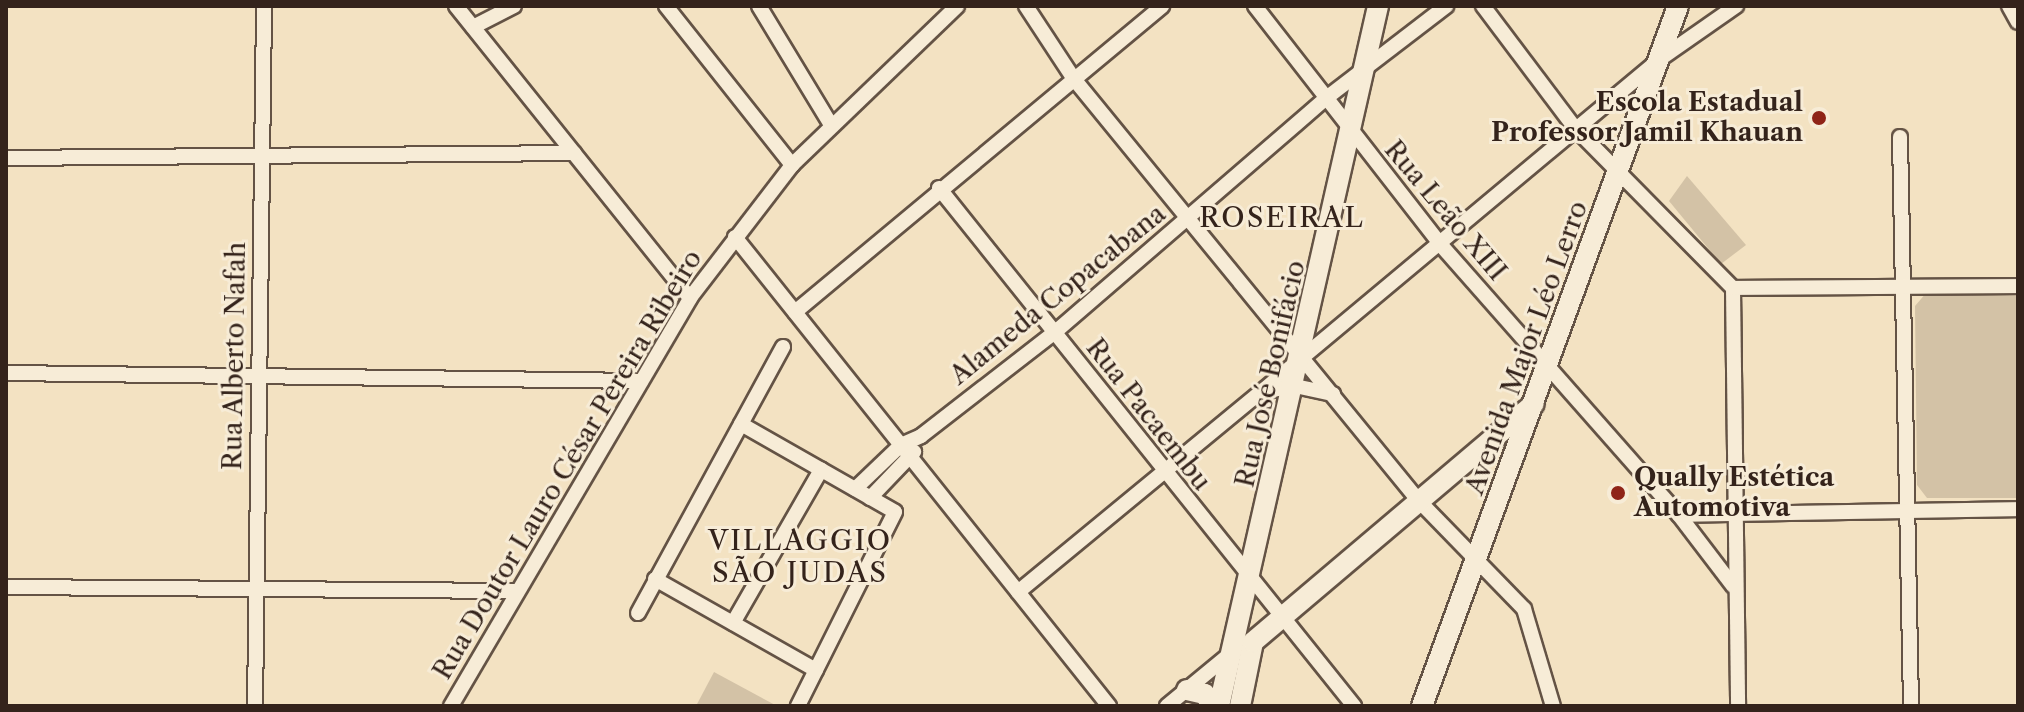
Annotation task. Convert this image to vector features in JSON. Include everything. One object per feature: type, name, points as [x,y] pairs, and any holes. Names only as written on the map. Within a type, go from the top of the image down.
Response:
[{"type":"street","name":"Rua Alberto Nafah","points":[[255,706],[264,6]]},
{"type":"street","points":[[456,6],[690,298]]},
{"type":"street","points":[[473,27],[514,6]]},
{"type":"street","points":[[666,6],[792,165]]},
{"type":"street","points":[[759,6],[831,125]]},
{"type":"street","name":"Rua Doutor Lauro César Pereira Ribeiro","points":[[451,706],[515,591],[690,298],[792,165],[957,6]]},
{"type":"street","points":[[1026,6],[1074,79],[1418,500],[1524,609],[1553,706]]},
{"type":"street","points":[[795,312],[939,188],[1162,6]]},
{"type":"street","name":"Rua Leão XIII","points":[[1255,6],[1350,134],[1440,244],[1679,515],[1733,586]]},
{"type":"street","name":"Rua José Bonifácio","points":[[1219,706],[1302,357],[1378,6]]},
{"type":"street","name":"Alameda Copacabana","points":[[855,489],[901,445],[921,436],[1054,333],[1325,99],[1446,6]]},
{"type":"street","points":[[1483,6],[1575,128],[1619,166],[1733,288],[1733,586],[1738,706]]},
{"type":"street","name":"Avenida Major Léo Lerro","points":[[1422,706],[1537,402],[1678,6]]},
{"type":"street","points":[[1018,592],[1164,476],[1575,128],[1660,59],[1736,6]]},
{"type":"street","points":[[2009,6],[2018,22]]},
{"type":"street","points":[[1900,137],[1900,287],[1911,706]]},
{"type":"street","points":[[6,158],[574,153]]},
{"type":"street","name":"Rua Pacaembu","points":[[939,188],[1164,476],[1354,706]]},
{"type":"street","points":[[735,237],[1109,706]]},
{"type":"street","points":[[1733,288],[2018,286]]},
{"type":"street","points":[[638,613],[783,347]]},
{"type":"street","points":[[6,373],[641,381]]},
{"type":"street","points":[[1261,392],[1295,386],[1333,394]]},
{"type":"street","points":[[1240,706],[1253,642],[1278,617],[1537,402]]},
{"type":"street","points":[[741,424],[895,512],[798,706]]},
{"type":"street","name":"Alameda Copacabana","points":[[911,458],[921,436]]},
{"type":"street","points":[[870,498],[911,458]]},
{"type":"street","points":[[733,623],[821,470]]},
{"type":"street","points":[[1679,515],[2018,509]]},
{"type":"street","points":[[655,579],[816,670]]},
{"type":"street","points":[[6,587],[515,591]]},
{"type":"street","points":[[1167,706],[1231,653]]},
{"type":"street","points":[[1187,690],[1205,694],[1212,706]]},
{"type":"shaded area","points":[[1687,176],[1746,245],[1721,264],[1669,201]]},
{"type":"shaded area","points":[[2018,291],[2018,498],[1927,498],[1917,485],[1915,306],[1927,292]]},
{"type":"shaded area","points":[[714,672],[777,706],[696,706]]},
{"type":"place","name":"Escola Estadual Professor Jamil Khauan","points":[[1819,118]]},
{"type":"place","name":"Qually Estética Automotiva","points":[[1618,493]]},
{"type":"district","name":"ROSEIRAL","points":[[1282,217]]},
{"type":"district","name":"VILLAGGIO SÃO JUDAS","points":[[800,556]]}]
